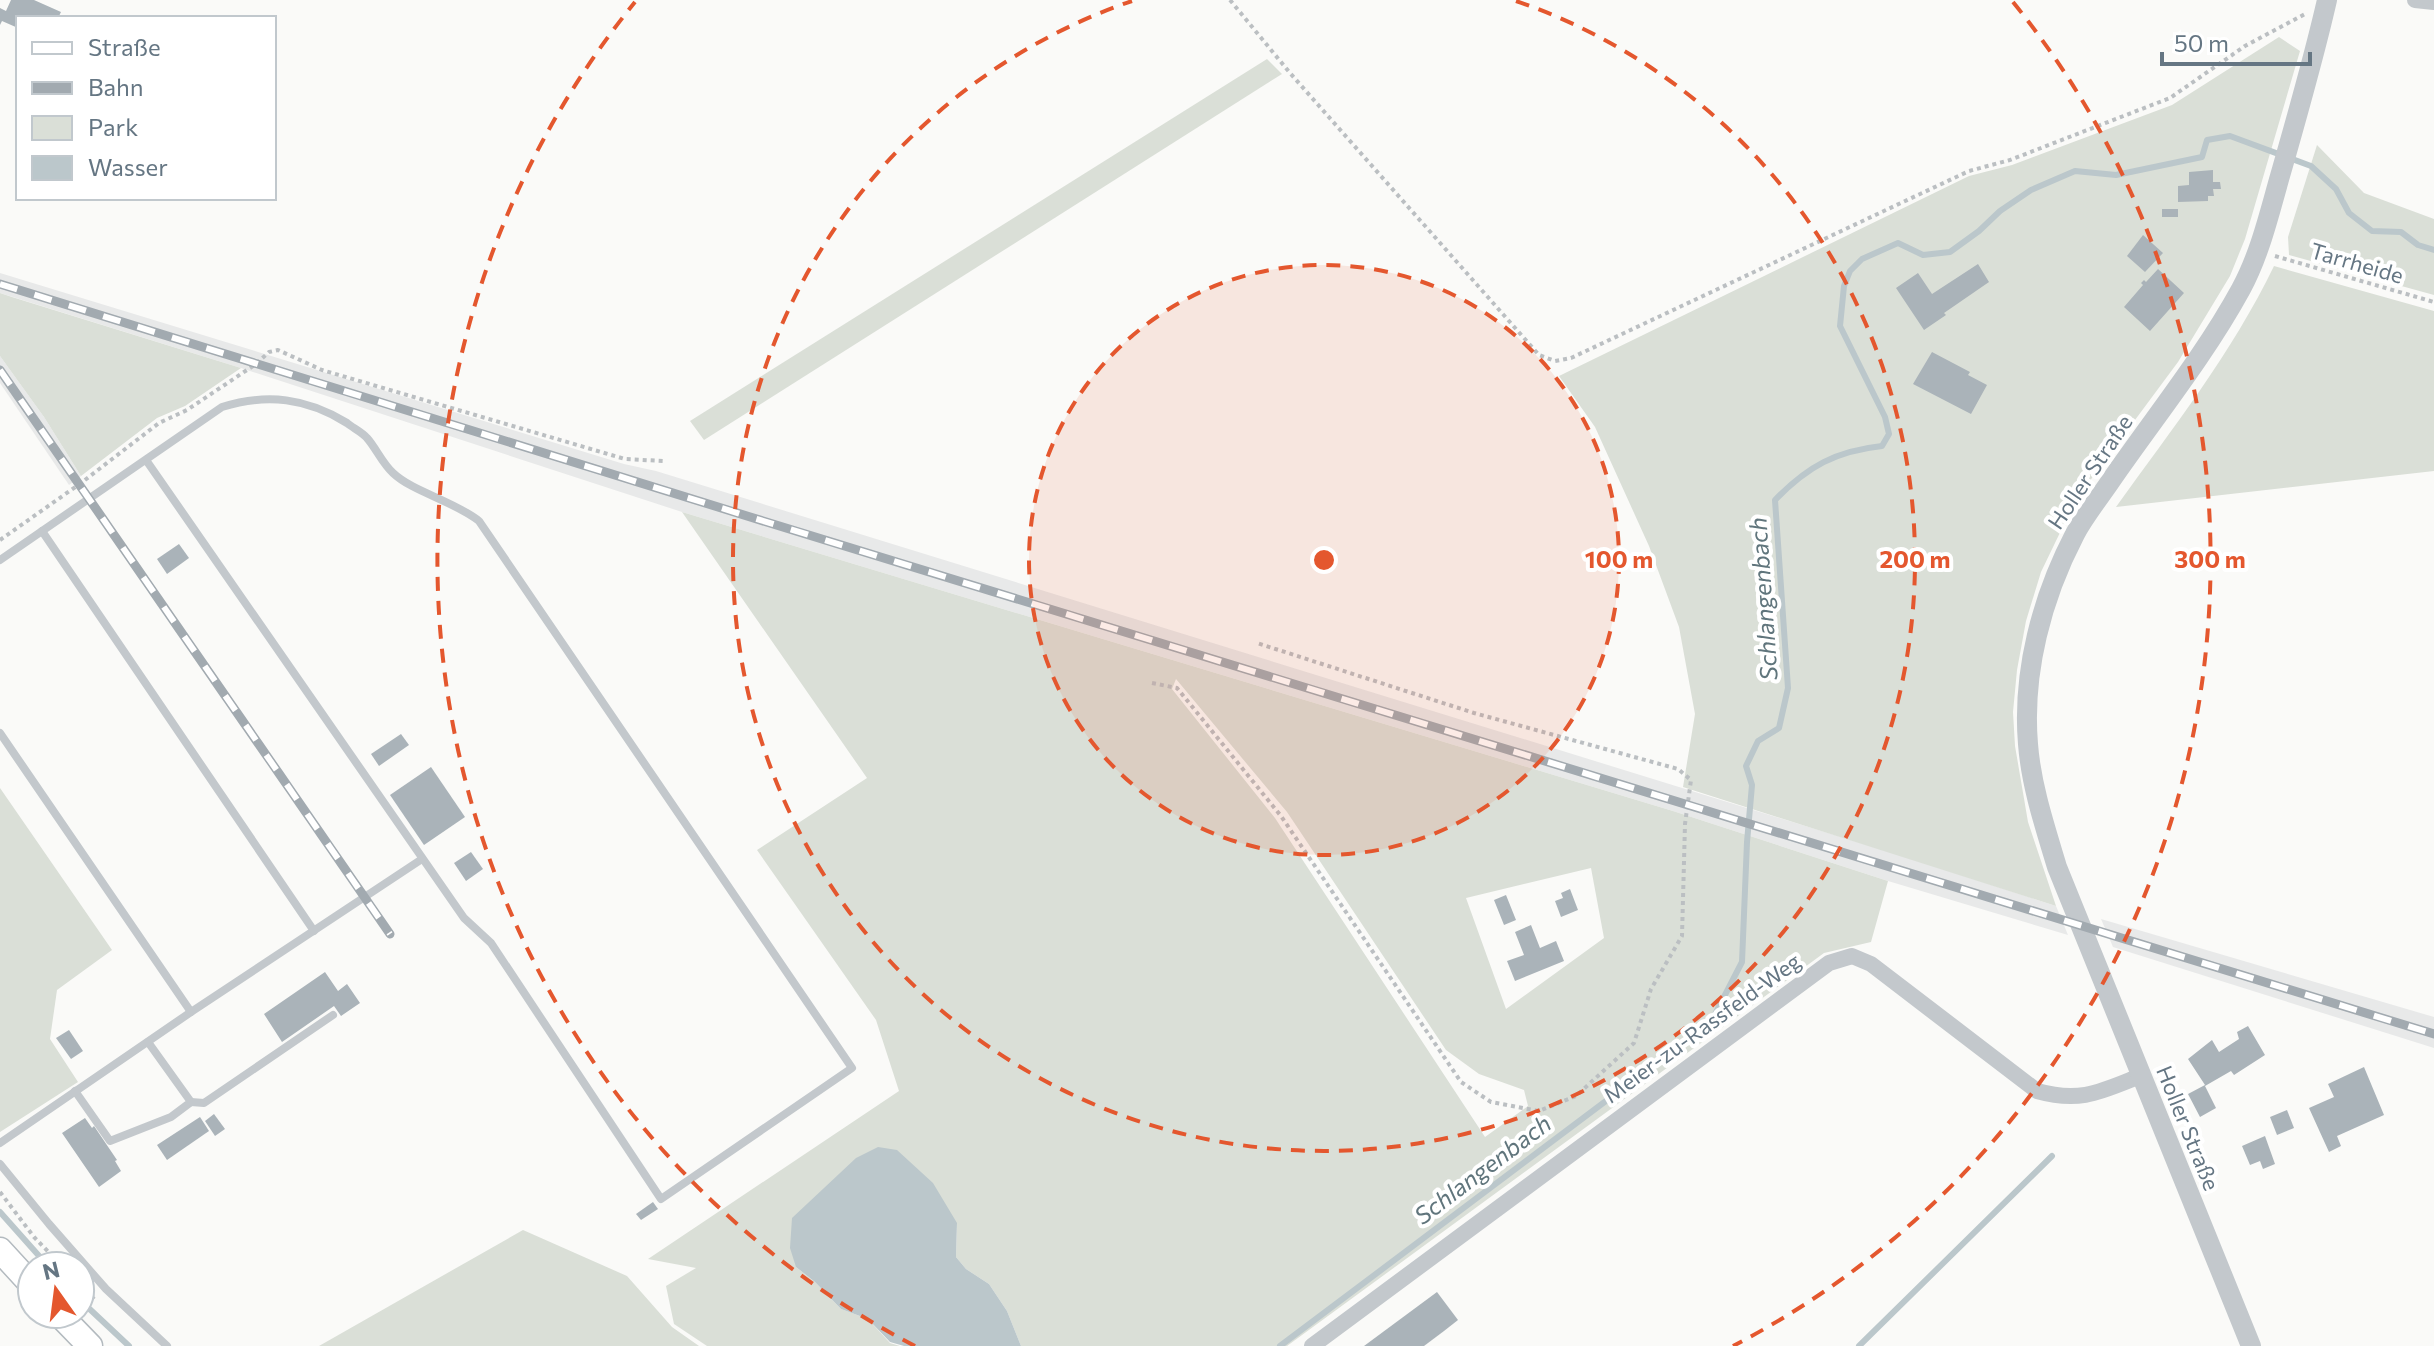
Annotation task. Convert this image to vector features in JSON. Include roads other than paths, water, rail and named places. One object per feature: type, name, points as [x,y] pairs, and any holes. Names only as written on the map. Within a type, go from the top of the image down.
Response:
[{"type":"main road","points":[[0,1250],[16,1268]]},
{"type":"main road","points":[[74,1330],[90,1346]]},
{"type":"street","points":[[2415,0],[2434,2]]},
{"type":"street","name":"Holler Straße","points":[[2251,1346],[2057,867],[2043,821],[2028,745],[2030,669],[2054,580],[2076,532],[2190,370],[2241,289],[2258,251],[2291,141],[2325,8]]},
{"type":"street","name":"Meier-zu-Rassfeld-Weg","points":[[1312,1346],[1829,963],[1852,956],[1871,964],[2037,1091],[2060,1098],[2084,1096],[2140,1076]]},
{"type":"lane","points":[[0,560],[222,407],[246,400],[284,399],[314,407],[340,419],[365,435],[392,472],[405,482],[465,510],[479,521],[852,1068],[661,1199],[491,943],[464,918],[146,460]]},
{"type":"lane","points":[[42,531],[314,931]]},
{"type":"lane","points":[[0,733],[191,1012]]},
{"type":"lane","points":[[0,1143],[422,859]]},
{"type":"lane","points":[[75,1091],[110,1141],[171,1117],[191,1102],[204,1103],[333,1015]]},
{"type":"lane","points":[[148,1042],[191,1102]]},
{"type":"lane","points":[[0,1164],[106,1289],[167,1346]]},
{"type":"water","points":[[878,1147],[897,1150],[933,1183],[957,1223],[956,1257],[966,1269],[989,1284],[1007,1311],[1021,1346],[904,1346],[890,1342],[868,1319],[841,1309],[796,1267],[790,1248],[792,1218],[856,1158]]},
{"type":"waterway","name":"Schlangenbach","points":[[1280,1346],[1711,1022],[1742,962],[1752,785],[1746,766],[1758,741],[1779,728],[1788,688],[1775,500],[1811,469],[1837,456],[1882,446],[1889,434],[1885,417],[1840,326],[1844,286],[1850,271],[1862,259],[1898,243],[1923,255],[1950,252],[2031,190],[2075,171],[2116,175],[2202,157],[2207,140],[2230,136],[2311,166],[2336,189],[2349,213],[2372,231],[2401,232],[2418,245],[2434,250]]},
{"type":"waterway","points":[[1859,1346],[2052,1156]]},
{"type":"waterway","points":[[0,1212],[34,1250]]},
{"type":"waterway","points":[[96,1315],[129,1346]]},
{"type":"railway","points":[[0,284],[2434,1034]]},
{"type":"railway","points":[[0,370],[390,934]]}]
